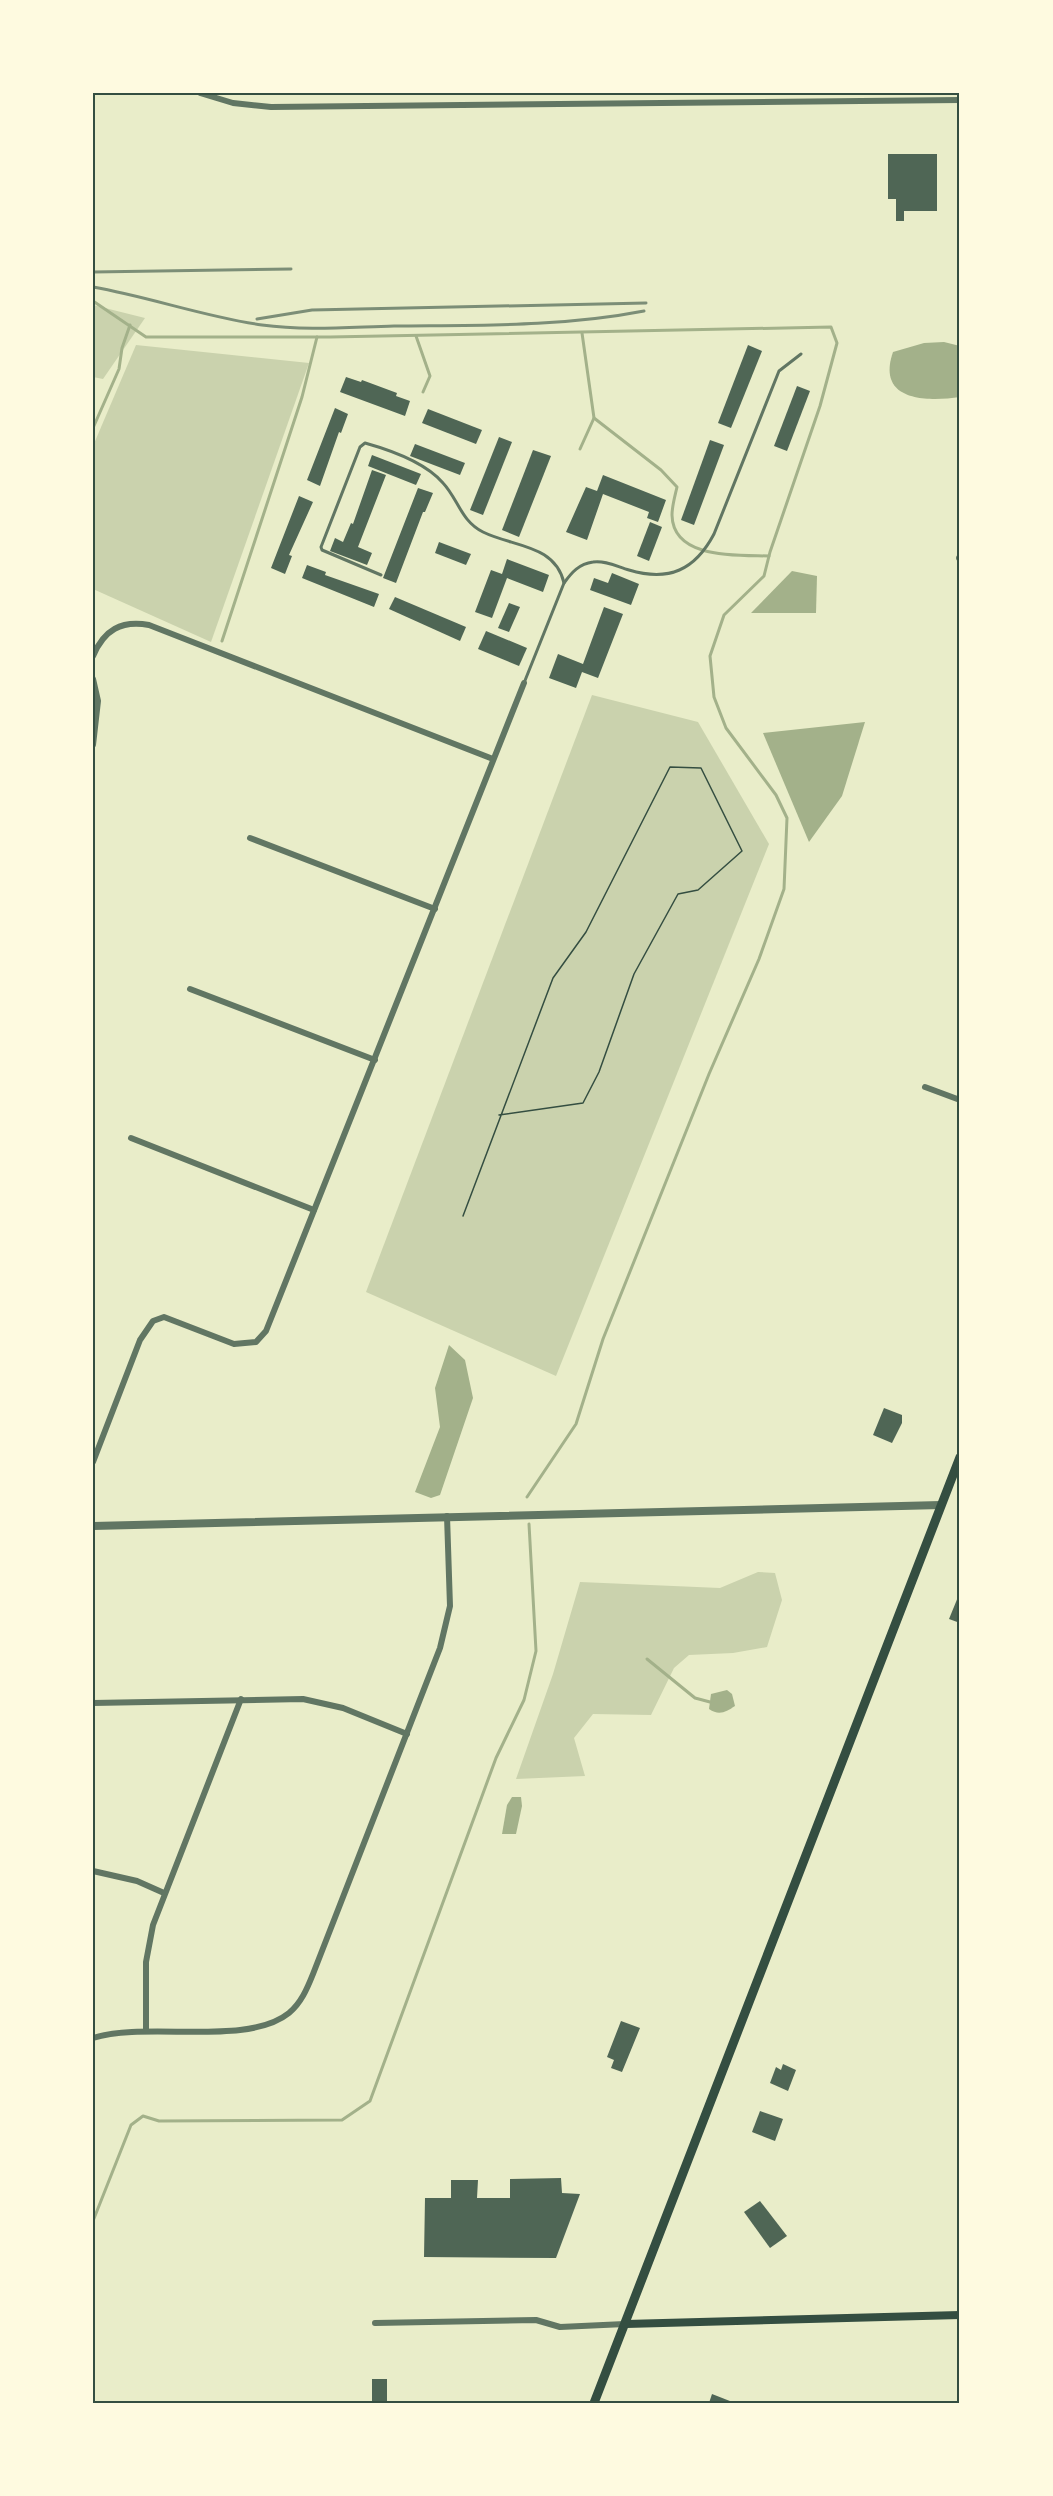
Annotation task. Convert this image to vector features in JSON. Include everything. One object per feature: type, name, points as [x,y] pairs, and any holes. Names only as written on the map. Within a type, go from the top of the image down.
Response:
[{"type":"main road","points":[[594,2403],[960,1457]]},
{"type":"main road","points":[[626,2324],[960,2315]]},
{"type":"street","points":[[200,93],[233,103],[271,107],[960,100]]},
{"type":"street","points":[[93,656],[100,641],[117,626],[127,623],[149,625],[493,759]]},
{"type":"street","points":[[93,679],[98,701],[93,745]]},
{"type":"street","points":[[93,1462],[147,1327],[158,1317],[164,1317],[234,1344],[256,1342],[269,1323],[524,683]]},
{"type":"street","points":[[250,838],[435,909]]},
{"type":"street","points":[[190,989],[375,1060]]},
{"type":"street","points":[[925,1087],[960,1100]]},
{"type":"street","points":[[131,1138],[314,1210]]},
{"type":"street","points":[[93,1526],[941,1505]]},
{"type":"street","points":[[93,2038],[146,2031],[251,2029],[278,2020],[298,2004],[313,1974],[447,1625],[451,1576],[447,1516]]},
{"type":"street","points":[[93,1703],[286,1698],[324,1703],[407,1734]]},
{"type":"street","points":[[146,2031],[146,1962],[153,1925],[241,1699]]},
{"type":"street","points":[[93,1871],[137,1881],[164,1893]]},
{"type":"street","points":[[375,2323],[536,2320],[560,2327],[626,2324]]},
{"type":"lane","points":[[524,683],[564,583],[574,570],[593,561],[657,576],[678,571],[706,551],[779,371],[801,354]]},
{"type":"lane","points":[[381,575],[321,548],[360,447],[365,443],[433,474],[444,483],[469,522],[484,533],[550,557],[557,564],[564,583]]},
{"type":"path","points":[[463,1216],[500,1115],[553,978],[586,932],[670,767],[701,768],[742,851],[698,890],[678,894],[634,974],[599,1072],[583,1103],[500,1115]]},
{"type":"shaded area","points":[[93,305],[145,318],[103,379],[93,377]]},
{"type":"shaded area","points":[[944,342],[960,346],[960,397],[919,398],[907,395],[898,389],[892,380],[890,368],[893,352],[924,343]]},
{"type":"shaded area","points":[[136,345],[309,363],[211,642],[93,589],[93,446]]},
{"type":"shaded area","points":[[792,571],[817,576],[816,613],[751,613]]},
{"type":"shaded area","points":[[592,695],[698,722],[769,844],[556,1376],[366,1292]]},
{"type":"shaded area","points":[[865,722],[842,796],[809,842],[763,733]]},
{"type":"shaded area","points":[[449,1345],[465,1360],[473,1398],[440,1495],[431,1498],[415,1492],[440,1427],[435,1388]]},
{"type":"shaded area","points":[[758,1572],[775,1573],[782,1600],[767,1647],[733,1653],[689,1655],[674,1668],[651,1715],[593,1714],[574,1738],[585,1776],[516,1779],[553,1674],[580,1582],[720,1588]]},
{"type":"shaded area","points":[[727,1690],[732,1694],[735,1706],[722,1712],[709,1709],[711,1694]]},
{"type":"shaded area","points":[[512,1797],[521,1797],[522,1806],[516,1834],[502,1834],[507,1805]]},
{"type":"building","points":[[888,154],[937,154],[937,211],[904,211],[904,221],[896,221],[896,199],[888,199]]},
{"type":"building","points":[[748,345],[762,351],[731,428],[718,423]]},
{"type":"building","points":[[346,377],[361,382],[362,380],[397,393],[396,396],[410,401],[405,416],[340,392]]},
{"type":"building","points":[[797,386],[810,391],[787,451],[774,446]]},
{"type":"building","points":[[335,408],[348,414],[341,433],[339,432],[320,486],[307,480]]},
{"type":"building","points":[[428,409],[482,430],[476,444],[422,423]]},
{"type":"building","points":[[499,437],[512,442],[483,515],[470,510]]},
{"type":"building","points":[[710,440],[724,445],[694,525],[681,520]]},
{"type":"building","points":[[415,444],[465,463],[460,475],[410,456]]},
{"type":"building","points":[[533,450],[551,456],[519,537],[502,530]]},
{"type":"building","points":[[372,455],[421,474],[416,485],[368,466]]},
{"type":"building","points":[[372,470],[386,475],[358,547],[372,553],[367,565],[330,551],[335,538],[343,542],[351,523],[353,524]]},
{"type":"building","points":[[603,475],[666,500],[658,522],[647,518],[649,512],[603,494],[587,540],[566,532],[586,487],[597,491]]},
{"type":"building","points":[[418,488],[433,493],[423,512],[396,583],[383,578]]},
{"type":"building","points":[[299,496],[313,502],[289,555],[292,556],[285,574],[271,568]]},
{"type":"building","points":[[650,522],[662,527],[649,561],[637,556]]},
{"type":"building","points":[[439,542],[471,554],[466,565],[435,553]]},
{"type":"building","points":[[507,559],[549,575],[543,592],[507,578],[492,618],[475,612],[491,570],[502,574]]},
{"type":"building","points":[[307,565],[326,572],[325,575],[379,594],[374,607],[302,578]]},
{"type":"building","points":[[612,573],[639,584],[631,605],[590,590],[594,578],[608,583]]},
{"type":"building","points":[[395,597],[466,627],[460,641],[389,609]]},
{"type":"building","points":[[509,603],[520,607],[509,632],[498,628]]},
{"type":"building","points":[[604,607],[623,614],[598,678],[582,672],[576,688],[549,678],[558,654],[583,664]]},
{"type":"building","points":[[486,631],[527,648],[519,666],[478,649]]},
{"type":"building","points":[[884,1408],[902,1415],[902,1423],[892,1443],[873,1435]]},
{"type":"building","points":[[958,1597],[960,1598],[960,1623],[949,1619]]},
{"type":"building","points":[[621,2021],[640,2028],[622,2072],[611,2068],[614,2060],[607,2057]]},
{"type":"building","points":[[783,2064],[796,2070],[788,2091],[770,2083],[776,2067],[781,2070]]},
{"type":"building","points":[[760,2111],[783,2119],[775,2141],[752,2132]]},
{"type":"building","points":[[561,2178],[562,2193],[580,2194],[556,2258],[424,2257],[425,2198],[451,2198],[451,2180],[478,2180],[477,2198],[510,2198],[510,2179]]},
{"type":"building","points":[[760,2201],[787,2236],[770,2248],[744,2212]]},
{"type":"building","points":[[372,2379],[387,2379],[387,2403],[372,2403]]},
{"type":"building","points":[[712,2394],[735,2403],[709,2403]]},
{"type":"waterway","points":[[93,301],[146,337],[330,337],[831,327],[837,343],[820,406],[770,552],[764,576],[724,615],[710,656],[714,697],[726,728],[776,795],[787,818],[784,889],[759,959],[709,1074],[603,1339],[576,1424],[527,1497]]},
{"type":"waterway","points":[[93,428],[119,369],[122,348],[130,325]]},
{"type":"waterway","points":[[582,333],[594,418],[661,470],[677,487],[672,515],[675,530],[683,540],[710,552],[741,556],[769,556]]},
{"type":"waterway","points":[[416,336],[430,376],[423,392]]},
{"type":"waterway","points":[[222,641],[302,397],[317,337]]},
{"type":"waterway","points":[[580,449],[594,418]]},
{"type":"waterway","points":[[93,2221],[131,2125],[143,2116],[159,2121],[342,2120],[370,2101],[496,1758],[524,1700],[536,1651],[529,1524]]},
{"type":"waterway","points":[[647,1659],[695,1698],[710,1702]]},
{"type":"railway","points":[[93,272],[291,269]]},
{"type":"railway","points":[[93,287],[241,321],[295,328],[551,323],[644,311]]},
{"type":"railway","points":[[257,319],[312,310],[646,303]]}]
